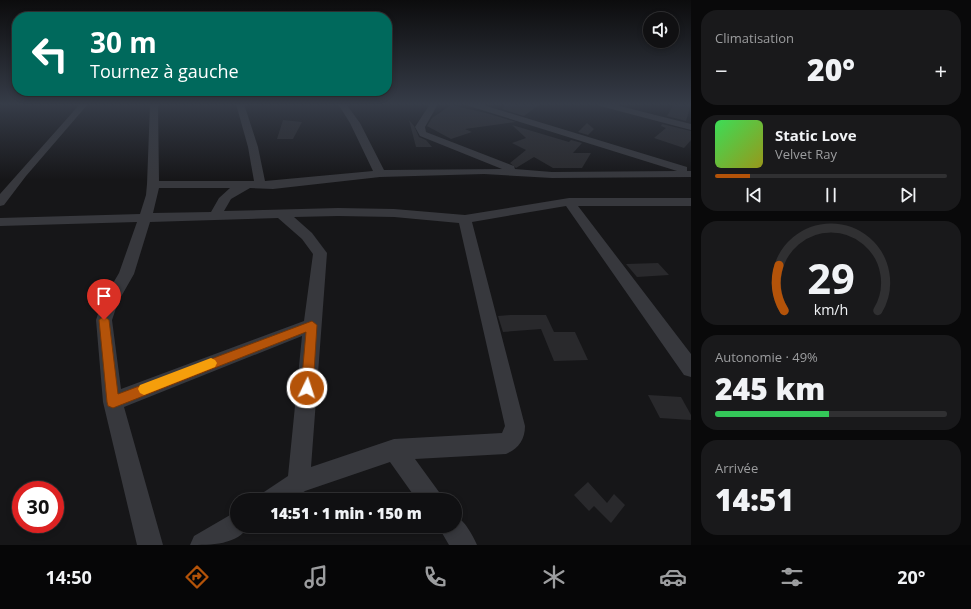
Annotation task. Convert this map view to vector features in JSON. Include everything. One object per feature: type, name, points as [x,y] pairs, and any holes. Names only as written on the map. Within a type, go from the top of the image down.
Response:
[{"type":"street","points":[[0,202],[22,174],[61,129]]},
{"type":"street","points":[[150,545],[113,402],[104,320],[110,302],[126,274],[152,195],[154,129]]},
{"type":"street","points":[[248,129],[253,147],[255,184]]},
{"type":"street","points":[[358,129],[380,174]]},
{"type":"street","points":[[420,129],[423,134],[523,173]]},
{"type":"street","points":[[553,129],[691,173]]},
{"type":"street","points":[[153,184],[299,184],[380,174],[484,171],[523,173],[691,173]]},
{"type":"street","points":[[216,216],[218,205],[230,193],[255,184]]},
{"type":"street","points":[[0,222],[380,212],[465,220],[569,202],[691,202]]},
{"type":"street","points":[[569,202],[691,369]]},
{"type":"street","points":[[282,214],[307,236],[320,252],[312,325],[299,482]]},
{"type":"street","points":[[282,493],[299,482],[394,450],[506,444],[512,438],[515,433],[515,426],[492,326],[465,220]]},
{"type":"street","points":[[113,402],[312,325]]},
{"type":"street","points":[[394,450],[426,493]]},
{"type":"street","points":[[203,545],[230,528]]},
{"type":"street","points":[[455,533],[464,545]]},
{"type":"building","points":[[280,129],[298,129],[293,139],[277,139]]},
{"type":"building","points":[[411,129],[416,129],[419,137],[426,140],[432,147],[416,147]]},
{"type":"building","points":[[433,129],[466,129],[472,132],[451,139]]},
{"type":"building","points":[[517,129],[527,129],[569,142],[571,140],[582,143],[573,153],[591,153],[582,168],[553,168],[534,157],[516,168],[510,163],[526,150],[512,143],[526,138]]},
{"type":"building","points":[[581,129],[594,129],[588,135],[578,132]]},
{"type":"building","points":[[664,129],[691,131],[691,140],[684,148],[654,138]]},
{"type":"building","points":[[658,263],[669,275],[637,277],[626,264]]},
{"type":"building","points":[[546,315],[554,332],[575,332],[588,360],[554,361],[541,329],[503,332],[498,316]]},
{"type":"building","points":[[648,395],[681,397],[691,415],[691,420],[660,418]]},
{"type":"building","points":[[588,482],[607,503],[614,494],[625,505],[611,523],[594,506],[589,511],[574,495]]},
{"type":"slow traffic","points":[[144,389],[211,363]]},
{"type":"route","points":[[104,320],[113,402],[312,325],[307,388]]}]
